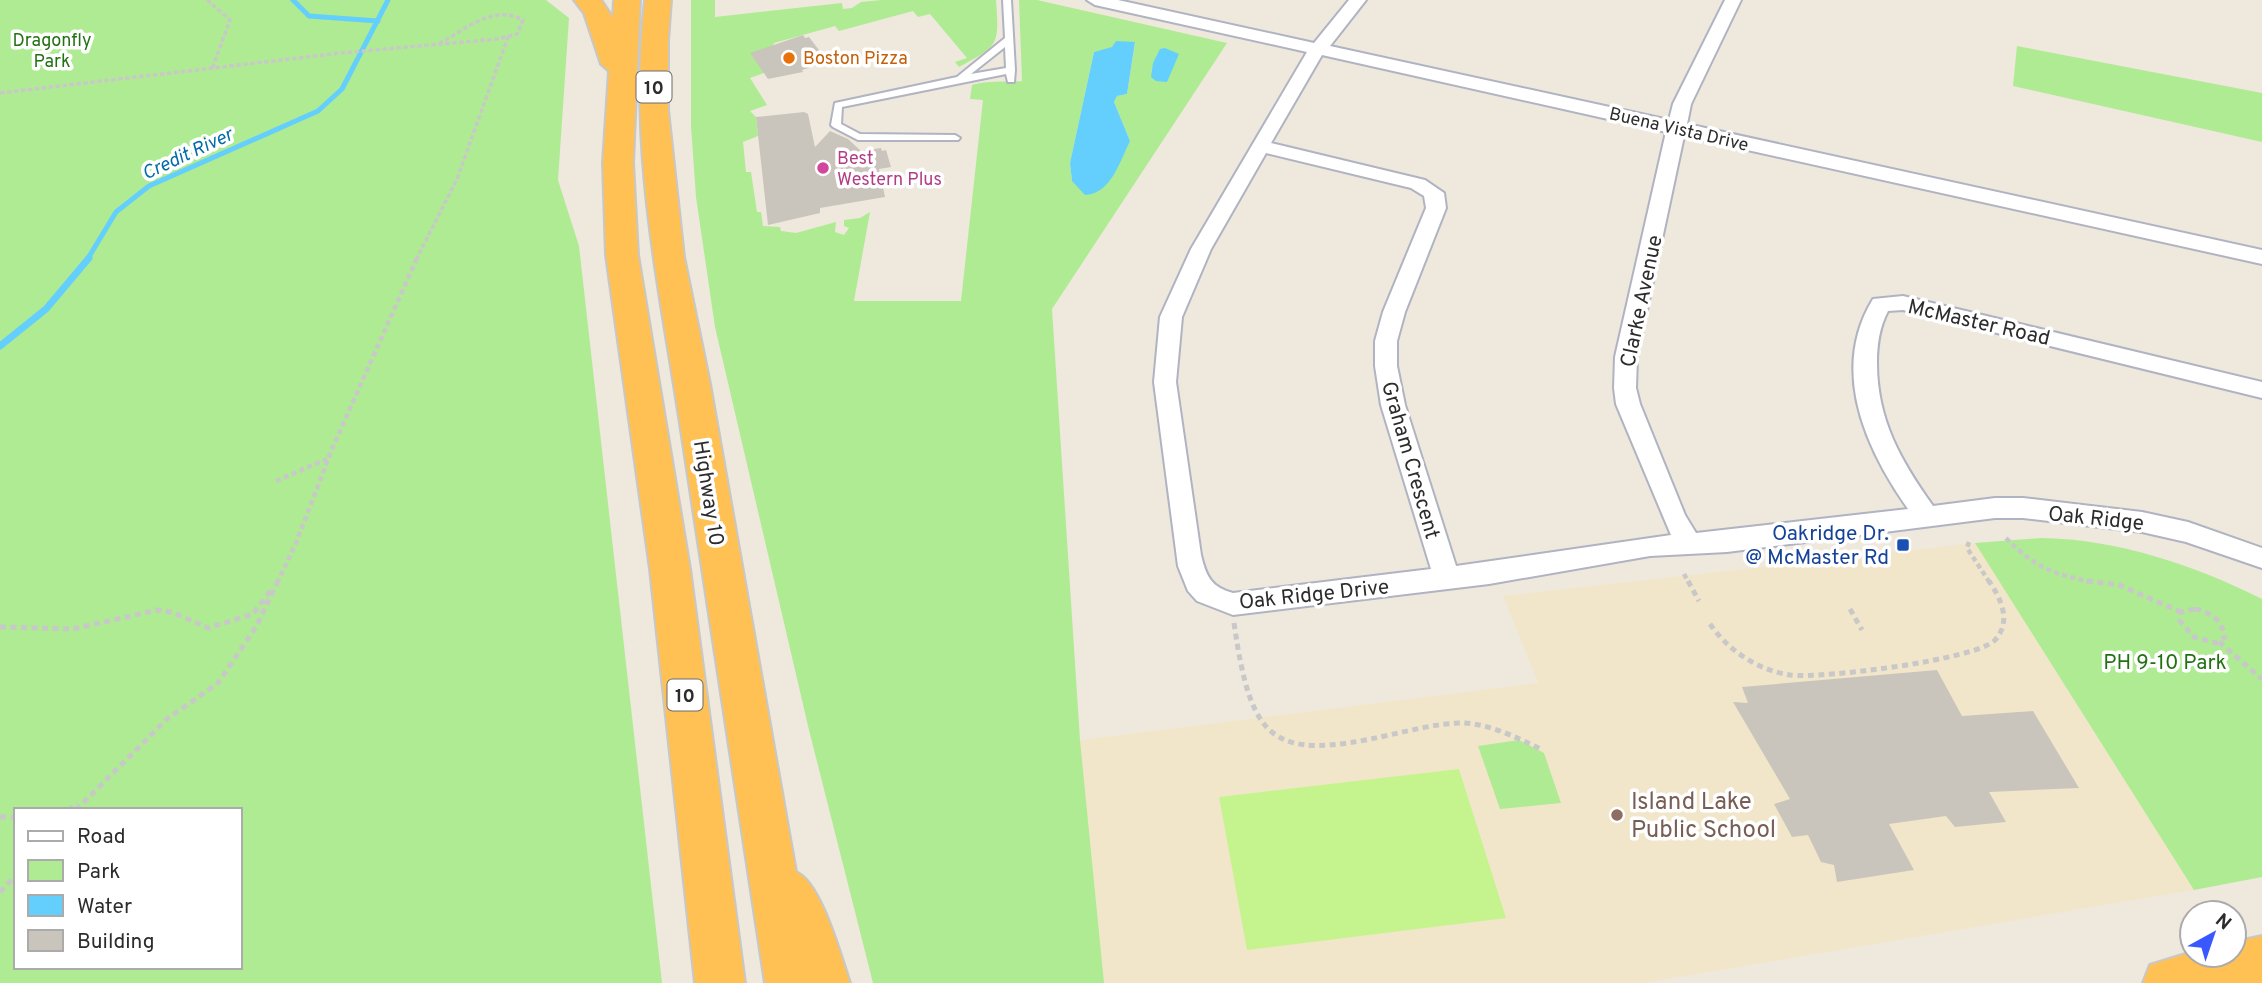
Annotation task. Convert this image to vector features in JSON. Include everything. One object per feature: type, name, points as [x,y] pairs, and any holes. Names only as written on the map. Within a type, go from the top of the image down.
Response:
[{"type":"highway","points":[[587,0],[597,11],[623,84]]},
{"type":"highway","name":"10","points":[[627,0],[618,163],[622,255],[670,569],[720,983]]},
{"type":"highway","name":"Highway 10","points":[[658,0],[654,40],[653,110],[657,175],[668,257],[692,384],[790,983]]},
{"type":"highway","points":[[769,858],[805,925],[825,983]]},
{"type":"highway","points":[[2168,983],[2262,961]]},
{"type":"street","name":"Buena Vista Drive","points":[[1095,0],[2262,257]]},
{"type":"street","name":"Oak Ridge Drive","points":[[1358,0],[1308,62],[1201,249],[1171,317],[1165,382],[1193,577],[1208,597],[1233,604],[1447,578],[1611,551],[1755,539],[1926,516]]},
{"type":"street","name":"Clarke Avenue","points":[[1690,545],[1674,517],[1644,446],[1625,388],[1629,334],[1682,104],[1734,0]]},
{"type":"street","name":"Graham Crescent","points":[[1261,146],[1418,184],[1434,192],[1436,208],[1394,312],[1386,341],[1386,366],[1393,405],[1447,578]]},
{"type":"street","name":"McMaster Road","points":[[1926,516],[1876,438],[1866,404],[1865,372],[1869,322],[1881,304],[1903,303],[2262,390]]},
{"type":"street","name":"Oak Ridge","points":[[1926,516],[1995,508],[2023,508],[2041,512],[2111,517],[2188,532],[2262,558]]},
{"type":"lane","points":[[955,138],[858,137],[836,125],[838,105],[960,79],[1011,75],[1007,0]]},
{"type":"lane","points":[[960,79],[1008,40]]},
{"type":"path","points":[[207,0],[230,20],[212,69]]},
{"type":"path","points":[[0,93],[341,53],[508,37],[517,34],[523,19],[515,13],[502,13],[483,19],[440,43]]},
{"type":"path","points":[[78,808],[167,719],[218,683],[256,627],[296,544],[328,459],[402,289],[457,179],[508,37]]},
{"type":"path","points":[[276,481],[328,459]]},
{"type":"path","points":[[2006,538],[2026,558],[2048,572],[2101,584],[2119,585],[2181,612],[2197,609],[2212,615],[2225,632],[2225,637],[2218,642]]},
{"type":"path","points":[[1710,624],[1724,643],[1752,662],[1793,676],[1902,666],[1973,653],[1987,647],[1996,639],[2004,613],[2000,600],[1967,548],[1969,542]]},
{"type":"path","points":[[1684,574],[1699,601]]},
{"type":"path","points":[[0,627],[73,629],[157,610],[172,612],[208,628],[253,614],[278,581]]},
{"type":"path","points":[[1850,610],[1862,630]]},
{"type":"path","points":[[2181,612],[2180,621],[2187,632],[2201,640],[2218,642],[2262,679]]},
{"type":"path","points":[[1234,622],[1252,707],[1260,723],[1288,743],[1309,747],[1335,745],[1428,728],[1474,724],[1542,750]]},
{"type":"path","points":[[71,808],[85,800]]},
{"type":"path","points":[[0,892],[14,877]]},
{"type":"shaded area","name":"Island Lake Public School","points":[[1975,543],[2194,890],[1643,983],[1104,983],[1080,740],[1538,683],[1503,596]]},
{"type":"green space","name":"Dragonfly Park","points":[[0,0],[546,0],[569,18],[558,180],[579,246],[662,983],[0,983]]},
{"type":"green space","points":[[691,0],[715,0],[715,17],[842,3],[843,9],[852,8],[861,2],[881,0],[996,0],[997,26],[994,42],[982,54],[959,67],[955,62],[967,58],[930,14],[918,17],[913,11],[839,31],[835,26],[774,43],[764,73],[750,78],[767,105],[750,111],[756,117],[758,136],[743,142],[746,172],[751,172],[757,212],[761,212],[763,226],[780,227],[781,231],[796,233],[836,222],[835,232],[844,235],[849,228],[844,226],[844,220],[860,218],[870,212],[854,301],[961,301],[983,100],[970,99],[972,85],[1022,81],[1019,0],[1037,0],[1227,43],[1052,309],[1080,740],[1104,983],[873,983],[809,730],[715,327],[696,197],[691,126]],"holes":[[[1135,43],[1127,94],[1117,96],[1114,102],[1130,141],[1072,181],[1070,163],[1094,52]]]},
{"type":"green space","points":[[2017,46],[2262,93],[2262,142],[2013,86]]},
{"type":"green space","name":"PH 9-10 Park","points":[[2041,538],[2098,543],[2155,556],[2209,575],[2262,599],[2262,877],[2194,890],[1975,543]]},
{"type":"green space","points":[[1519,740],[1544,753],[1561,803],[1500,809],[1478,746]]},
{"type":"green space","points":[[1459,769],[1506,918],[1247,950],[1219,797]]},
{"type":"water","points":[[1116,41],[1135,42],[1127,94],[1117,96],[1114,102],[1130,141],[1108,183],[1102,189],[1085,195],[1072,181],[1070,163],[1094,52],[1112,47]]},
{"type":"water","points":[[1165,48],[1179,54],[1167,82],[1156,81],[1151,77],[1153,63],[1160,49]]},
{"type":"building","name":"Boston Pizza","points":[[803,35],[805,38],[809,37],[828,62],[802,70],[803,72],[768,79],[750,53]]},
{"type":"building","name":"Best Western Plus","points":[[804,112],[808,114],[815,147],[830,131],[848,139],[861,151],[881,148],[882,151],[886,150],[891,167],[879,169],[885,197],[820,208],[820,213],[768,225],[756,117]]},
{"type":"building","points":[[1937,670],[1962,716],[2033,711],[2079,788],[1989,792],[2006,822],[1955,827],[1946,816],[1889,824],[1914,870],[1837,882],[1834,865],[1821,862],[1808,835],[1792,837],[1774,804],[1790,799],[1733,702],[1748,703],[1742,687]]},
{"type":"waterway","points":[[293,0],[309,16],[377,21]]},
{"type":"waterway","name":"Credit River","points":[[377,21],[388,0]]},
{"type":"waterway","name":"Credit River","points":[[87,260],[116,212],[149,186],[318,111],[342,89],[377,21]]},
{"type":"waterway","name":"Credit River","points":[[0,346],[46,309],[89,258]]},
{"type":"place","name":"Boston Pizza","points":[[789,58]]},
{"type":"place","name":"Best Western Plus","points":[[823,168]]},
{"type":"place","name":"Oakridge Dr. @ McMaster Rd","points":[[1903,545]]},
{"type":"place","name":"Island Lake Public School","points":[[1617,815]]}]
